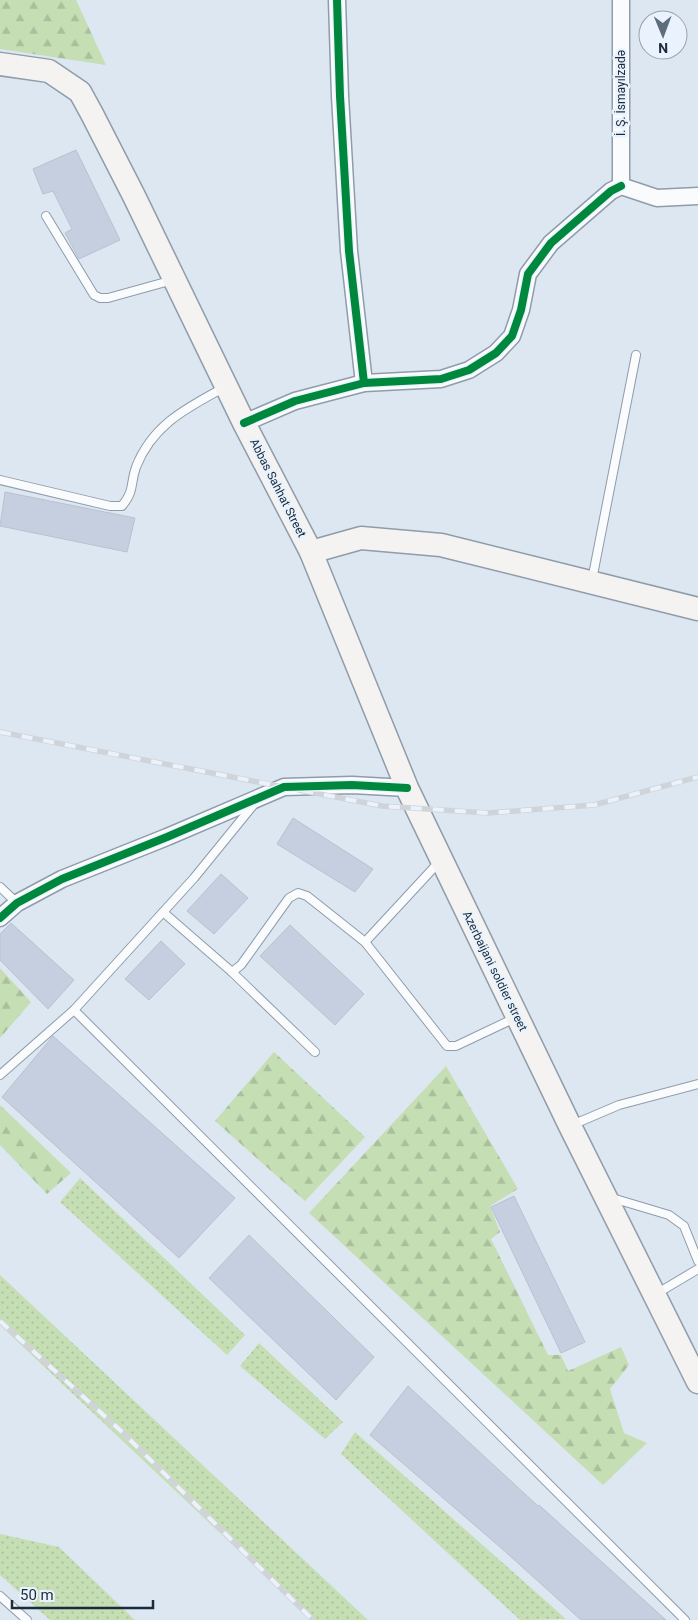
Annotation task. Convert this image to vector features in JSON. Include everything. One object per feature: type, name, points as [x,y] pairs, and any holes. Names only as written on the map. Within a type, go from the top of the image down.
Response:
[{"type":"main road","name":"Abbas Sahhat Street","points":[[0,64],[49,72],[80,92],[134,196],[244,423],[311,552],[361,538],[441,545],[698,609]]},
{"type":"main road","name":"Azerbaijani soldier street","points":[[311,552],[406,788],[570,1126],[698,1382]]},
{"type":"street","points":[[337,0],[340,96],[349,250],[364,383]]},
{"type":"street","name":"İ. Ş. İsmayılzadə","points":[[621,186],[622,0]]},
{"type":"street","points":[[244,423],[295,401],[364,383],[441,379],[469,370],[496,353],[512,336],[521,310],[528,274],[551,243],[612,191],[621,186],[657,198],[698,196]]},
{"type":"street","points":[[0,918],[17,903],[62,879],[284,787],[352,785],[406,788]]},
{"type":"lane","points":[[46,216],[94,294],[100,298],[108,298],[175,280]]},
{"type":"lane","points":[[591,582],[636,355]]},
{"type":"lane","points":[[0,480],[110,506],[122,506],[130,496],[136,468],[148,443],[164,425],[180,412],[226,386]]},
{"type":"lane","points":[[0,1075],[74,1010],[194,878],[260,798]]},
{"type":"lane","points":[[365,942],[441,860]]},
{"type":"lane","points":[[0,887],[17,903]]},
{"type":"lane","points":[[232,972],[241,965],[289,898],[298,894],[307,896],[365,942],[447,1046],[456,1046],[517,1017]]},
{"type":"lane","points":[[163,912],[232,972],[316,1052]]},
{"type":"lane","points":[[74,1010],[685,1620]]},
{"type":"lane","points":[[570,1126],[619,1106],[698,1084]]},
{"type":"lane","points":[[605,1196],[669,1215],[684,1226],[698,1261]]},
{"type":"lane","points":[[654,1295],[698,1269]]},
{"type":"lane","points":[[0,1596],[27,1620]]},
{"type":"green space","points":[[0,0],[76,0],[106,65],[0,49]]},
{"type":"green space","points":[[0,968],[31,1002],[0,1038]]},
{"type":"green space","points":[[274,1052],[365,1137],[305,1201],[215,1121]]},
{"type":"green space","points":[[446,1066],[518,1189],[490,1206],[500,1232],[491,1239],[548,1355],[561,1355],[568,1371],[621,1347],[629,1365],[610,1389],[624,1433],[647,1443],[603,1485],[309,1213]]},
{"type":"green space","points":[[0,1105],[71,1173],[47,1194],[0,1145]]},
{"type":"green space","points":[[80,1178],[245,1335],[227,1355],[60,1202]]},
{"type":"green space","points":[[0,1275],[368,1620],[312,1620],[0,1325]]},
{"type":"green space","points":[[259,1343],[343,1422],[325,1439],[240,1366]]},
{"type":"green space","points":[[355,1432],[566,1619],[520,1620],[341,1454]]},
{"type":"green space","points":[[0,1534],[59,1547],[135,1620],[50,1620],[0,1575]]},
{"type":"building","points":[[76,150],[120,240],[79,259],[65,233],[72,229],[53,191],[43,194],[33,169]]},
{"type":"building","points":[[5,492],[135,518],[127,552],[0,526]]},
{"type":"building","points":[[293,818],[373,869],[355,892],[277,844]]},
{"type":"building","points":[[221,874],[248,898],[214,934],[187,911]]},
{"type":"building","points":[[11,923],[74,980],[48,1009],[0,960],[0,934]]},
{"type":"building","points":[[290,925],[364,994],[335,1025],[260,956]]},
{"type":"building","points":[[161,941],[185,964],[149,1000],[125,979]]},
{"type":"building","points":[[53,1036],[235,1198],[179,1258],[2,1097]]},
{"type":"building","points":[[514,1196],[585,1342],[561,1353],[491,1207]]},
{"type":"building","points":[[249,1235],[374,1357],[336,1400],[209,1278]]},
{"type":"building","points":[[408,1386],[538,1506],[666,1620],[581,1620],[370,1435]]},
{"type":"railway","points":[[0,732],[382,806],[488,813],[594,805],[698,777]]},
{"type":"railway","points":[[0,1321],[121,1431],[313,1620]]},
{"type":"cycle path","points":[[337,0],[340,96],[349,251],[364,383]]},
{"type":"cycle path","points":[[244,423],[295,401],[364,383],[441,379],[469,370],[496,353],[512,336],[521,310],[528,274],[551,243],[611,191],[621,186]]},
{"type":"cycle path","points":[[0,918],[17,903],[62,879],[284,787],[352,785],[407,788]]}]
